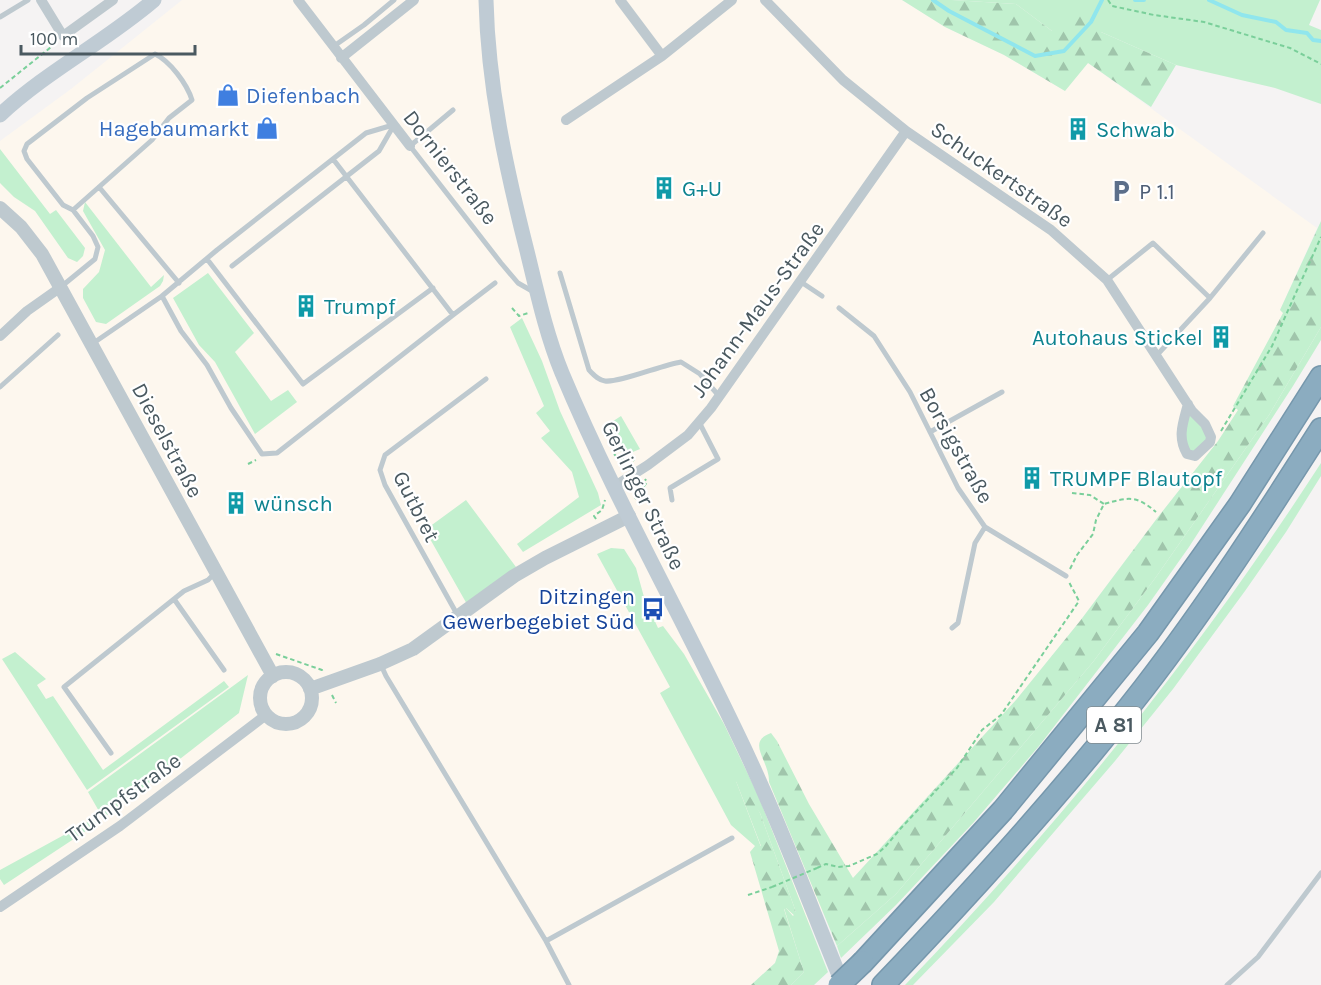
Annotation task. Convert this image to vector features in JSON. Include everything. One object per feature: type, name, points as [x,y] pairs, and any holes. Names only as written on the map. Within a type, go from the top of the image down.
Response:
[{"type":"highway","name":"A 81","points":[[841,985],[1004,810],[1148,633],[1240,504],[1321,377]]},
{"type":"highway","name":"A 81","points":[[883,985],[1025,832],[1143,688],[1246,547],[1321,429]]},
{"type":"main road","points":[[0,115],[50,73],[88,49],[153,0]]},
{"type":"main road","name":"Gerlinger Straße","points":[[486,0],[489,65],[496,111],[550,342],[562,373],[629,516],[743,746],[841,985]]},
{"type":"street","points":[[41,0],[63,36],[113,0]]},
{"type":"street","name":"Dornierstraße","points":[[298,0],[410,146]]},
{"type":"street","points":[[341,58],[414,0]]},
{"type":"street","points":[[620,0],[662,56]]},
{"type":"street","points":[[566,120],[662,56],[732,0]]},
{"type":"street","name":"Schuckertstraße","points":[[765,0],[843,80],[906,131],[1051,230],[1107,280],[1211,436]]},
{"type":"street","name":"Johann-Maus-Straße","points":[[615,486],[640,471],[688,435],[699,422],[801,282],[906,131]]},
{"type":"street","points":[[0,198],[21,227]]},
{"type":"street","points":[[0,208],[21,227]]},
{"type":"street","points":[[0,216],[21,227]]},
{"type":"street","name":"Dieselstraße","points":[[21,227],[42,254],[61,287],[273,676]]},
{"type":"street","points":[[0,336],[27,311],[61,287]]},
{"type":"street","points":[[1188,404],[1180,436],[1181,444],[1187,454],[1195,456],[1207,447],[1211,436]]},
{"type":"street","points":[[310,689],[380,664],[413,649],[459,618],[514,576],[629,516]]},
{"type":"street","points":[[280,673],[295,674],[301,677],[310,689],[311,707],[300,721],[282,724],[273,721],[262,707],[262,689],[266,681],[280,673]]},
{"type":"street","name":"Trumpfstraße","points":[[1,902],[120,826],[266,715]]},
{"type":"lane","points":[[0,17],[28,0]]},
{"type":"lane","points":[[333,47],[394,0]]},
{"type":"lane","points":[[61,287],[94,259],[98,247],[93,236],[73,210],[63,205],[27,159],[24,151],[27,144],[87,98],[155,54],[162,57],[189,90],[192,100],[169,118],[152,140],[73,210]]},
{"type":"lane","points":[[410,146],[453,110]]},
{"type":"lane","points":[[92,344],[179,283],[366,133],[394,125]]},
{"type":"lane","points":[[232,266],[380,151],[394,125]]},
{"type":"lane","name":"Dornierstraße","points":[[410,146],[518,283],[537,293]]},
{"type":"lane","points":[[333,159],[453,315]]},
{"type":"lane","points":[[99,187],[179,283]]},
{"type":"lane","points":[[1157,355],[1210,298],[1263,233]]},
{"type":"lane","points":[[1107,280],[1153,243],[1210,298]]},
{"type":"lane","points":[[207,259],[303,384],[433,288]]},
{"type":"lane","points":[[560,273],[589,370],[597,378],[602,381],[612,381],[666,365],[681,363],[700,374],[719,396]]},
{"type":"lane","points":[[801,282],[822,296]]},
{"type":"lane","points":[[162,296],[181,331],[207,365],[231,408],[262,454],[277,453],[495,283]]},
{"type":"lane","name":"Borsigstraße","points":[[839,308],[874,336],[910,392],[958,488],[985,527],[1066,576]]},
{"type":"lane","points":[[0,387],[58,335]]},
{"type":"lane","name":"Gutbret","points":[[459,618],[385,485],[380,470],[385,455],[486,379]]},
{"type":"lane","points":[[930,432],[1002,393]]},
{"type":"lane","points":[[672,500],[670,488],[718,459],[699,422]]},
{"type":"lane","points":[[952,628],[958,623],[975,543],[985,527]]},
{"type":"lane","points":[[111,753],[64,687],[174,599],[217,572]]},
{"type":"lane","points":[[174,599],[224,670]]},
{"type":"lane","points":[[380,664],[546,941],[569,985]]},
{"type":"lane","points":[[546,941],[732,838]]},
{"type":"lane","points":[[1227,985],[1258,957],[1321,873]]},
{"type":"path","points":[[1108,0],[1112,6],[1204,22],[1290,48],[1321,64]]},
{"type":"path","points":[[0,88],[63,36]]},
{"type":"path","points":[[1211,436],[1219,434],[1272,346],[1321,237]]},
{"type":"path","points":[[512,308],[519,316],[531,312]]},
{"type":"path","points":[[612,449],[619,459],[632,458],[640,471]]},
{"type":"path","points":[[248,464],[256,460]]},
{"type":"path","points":[[1072,492],[1090,495],[1104,504],[1128,498],[1142,500],[1156,512]]},
{"type":"path","points":[[748,895],[826,864],[838,867],[849,866],[877,854],[957,768],[982,730],[1001,715],[1079,601],[1066,576],[1077,555],[1093,534],[1096,520],[1104,504]]},
{"type":"path","points":[[264,660],[275,654],[322,670],[336,703]]},
{"type":"shaded area","points":[[182,0],[902,0],[945,27],[1004,55],[1065,91],[1088,63],[1317,228],[1280,310],[1284,312],[1233,407],[1238,410],[1218,441],[1080,621],[1016,700],[775,963],[751,985],[0,985],[0,141],[71,89]]},
{"type":"green space","points":[[902,0],[1016,4],[1052,31],[1083,8],[1101,32],[1176,65],[1151,107],[1088,63],[1065,91],[1004,55],[945,27]]},
{"type":"green space","points":[[952,0],[1320,0],[1309,25],[1321,30],[1321,104],[1275,88],[1176,65],[1101,32],[1052,31],[1016,4]]},
{"type":"green space","points":[[0,149],[50,214],[56,210],[85,248],[83,256],[77,262],[68,258],[35,211],[14,197],[0,183]]},
{"type":"green space","points":[[85,202],[151,287],[164,275],[160,286],[106,324],[96,322],[83,298],[83,289],[99,272],[105,250],[83,211]]},
{"type":"green space","points":[[1321,221],[1321,327],[1269,415],[1156,577],[1093,662],[896,894],[837,946],[769,782],[759,747],[763,737],[771,733],[777,741],[809,804],[853,878],[1016,700],[1080,621],[1218,441],[1238,410],[1233,406],[1283,313],[1280,310]]},
{"type":"green space","points":[[208,273],[254,333],[235,352],[271,401],[288,390],[297,402],[255,434],[215,362],[199,345],[173,298]]},
{"type":"green space","points":[[522,318],[542,361],[560,411],[598,493],[601,505],[523,552],[517,544],[579,497],[572,472],[541,438],[550,431],[536,413],[544,406],[510,327]]},
{"type":"green space","points":[[1321,327],[1321,340],[1293,386],[1189,547],[1148,605],[1039,746],[974,822],[896,905],[841,958],[837,946],[896,894],[1093,662],[1156,577],[1269,415]]},
{"type":"green space","points":[[1188,404],[1211,437],[1195,456],[1181,444]]},
{"type":"green space","points":[[621,416],[640,449],[628,454],[616,450],[604,427]]},
{"type":"green space","points":[[1321,463],[1321,476],[1286,532],[1173,689],[1115,761],[994,902],[913,985],[905,985],[1019,862],[1126,734],[1226,602]]},
{"type":"green space","points":[[466,500],[516,567],[468,606],[425,530]]},
{"type":"green space","points":[[611,548],[624,549],[636,568],[644,597],[658,628],[663,626],[684,654],[724,724],[758,795],[828,972],[814,985],[791,985],[804,972],[784,908],[793,916],[796,912],[760,813],[736,781],[761,847],[755,846],[731,825],[660,693],[670,687],[597,554]]},
{"type":"green space","points":[[15,652],[46,679],[37,685],[46,699],[53,696],[103,770],[224,681],[229,687],[87,790],[2,659]]},
{"type":"green space","points":[[248,675],[239,713],[108,815],[100,813],[88,792]]},
{"type":"green space","points":[[739,776],[760,813],[796,912],[796,917],[786,908],[784,909],[804,972],[791,985],[751,985],[775,963],[779,951],[750,852],[755,846],[761,846],[736,781],[735,777]]},
{"type":"green space","points":[[95,818],[98,823],[4,885],[0,879],[0,870]]},
{"type":"waterway","points":[[933,0],[949,11],[1035,56],[1064,51],[1091,22],[1102,0]]},
{"type":"waterway","points":[[1135,0],[1144,0]]},
{"type":"waterway","points":[[1209,0],[1242,15],[1276,22],[1286,30],[1307,33],[1313,40],[1321,41]]},
{"type":"place","name":"Diefenbach","points":[[228,95]]},
{"type":"place","name":"Hagebaumarkt","points":[[267,128]]},
{"type":"place","name":"Schwab","points":[[1078,129]]},
{"type":"place","name":"G+U","points":[[664,188]]},
{"type":"place","name":"P 1.1","points":[[1121,191]]},
{"type":"place","name":"Trumpf","points":[[306,306]]},
{"type":"place","name":"Autohaus Stickel","points":[[1221,337]]},
{"type":"place","name":"TRUMPF Blautopf","points":[[1032,478]]},
{"type":"place","name":"wünsch","points":[[236,503]]},
{"type":"place","name":"Ditzingen Gewerbegebiet Süd","points":[[653,609]]}]
